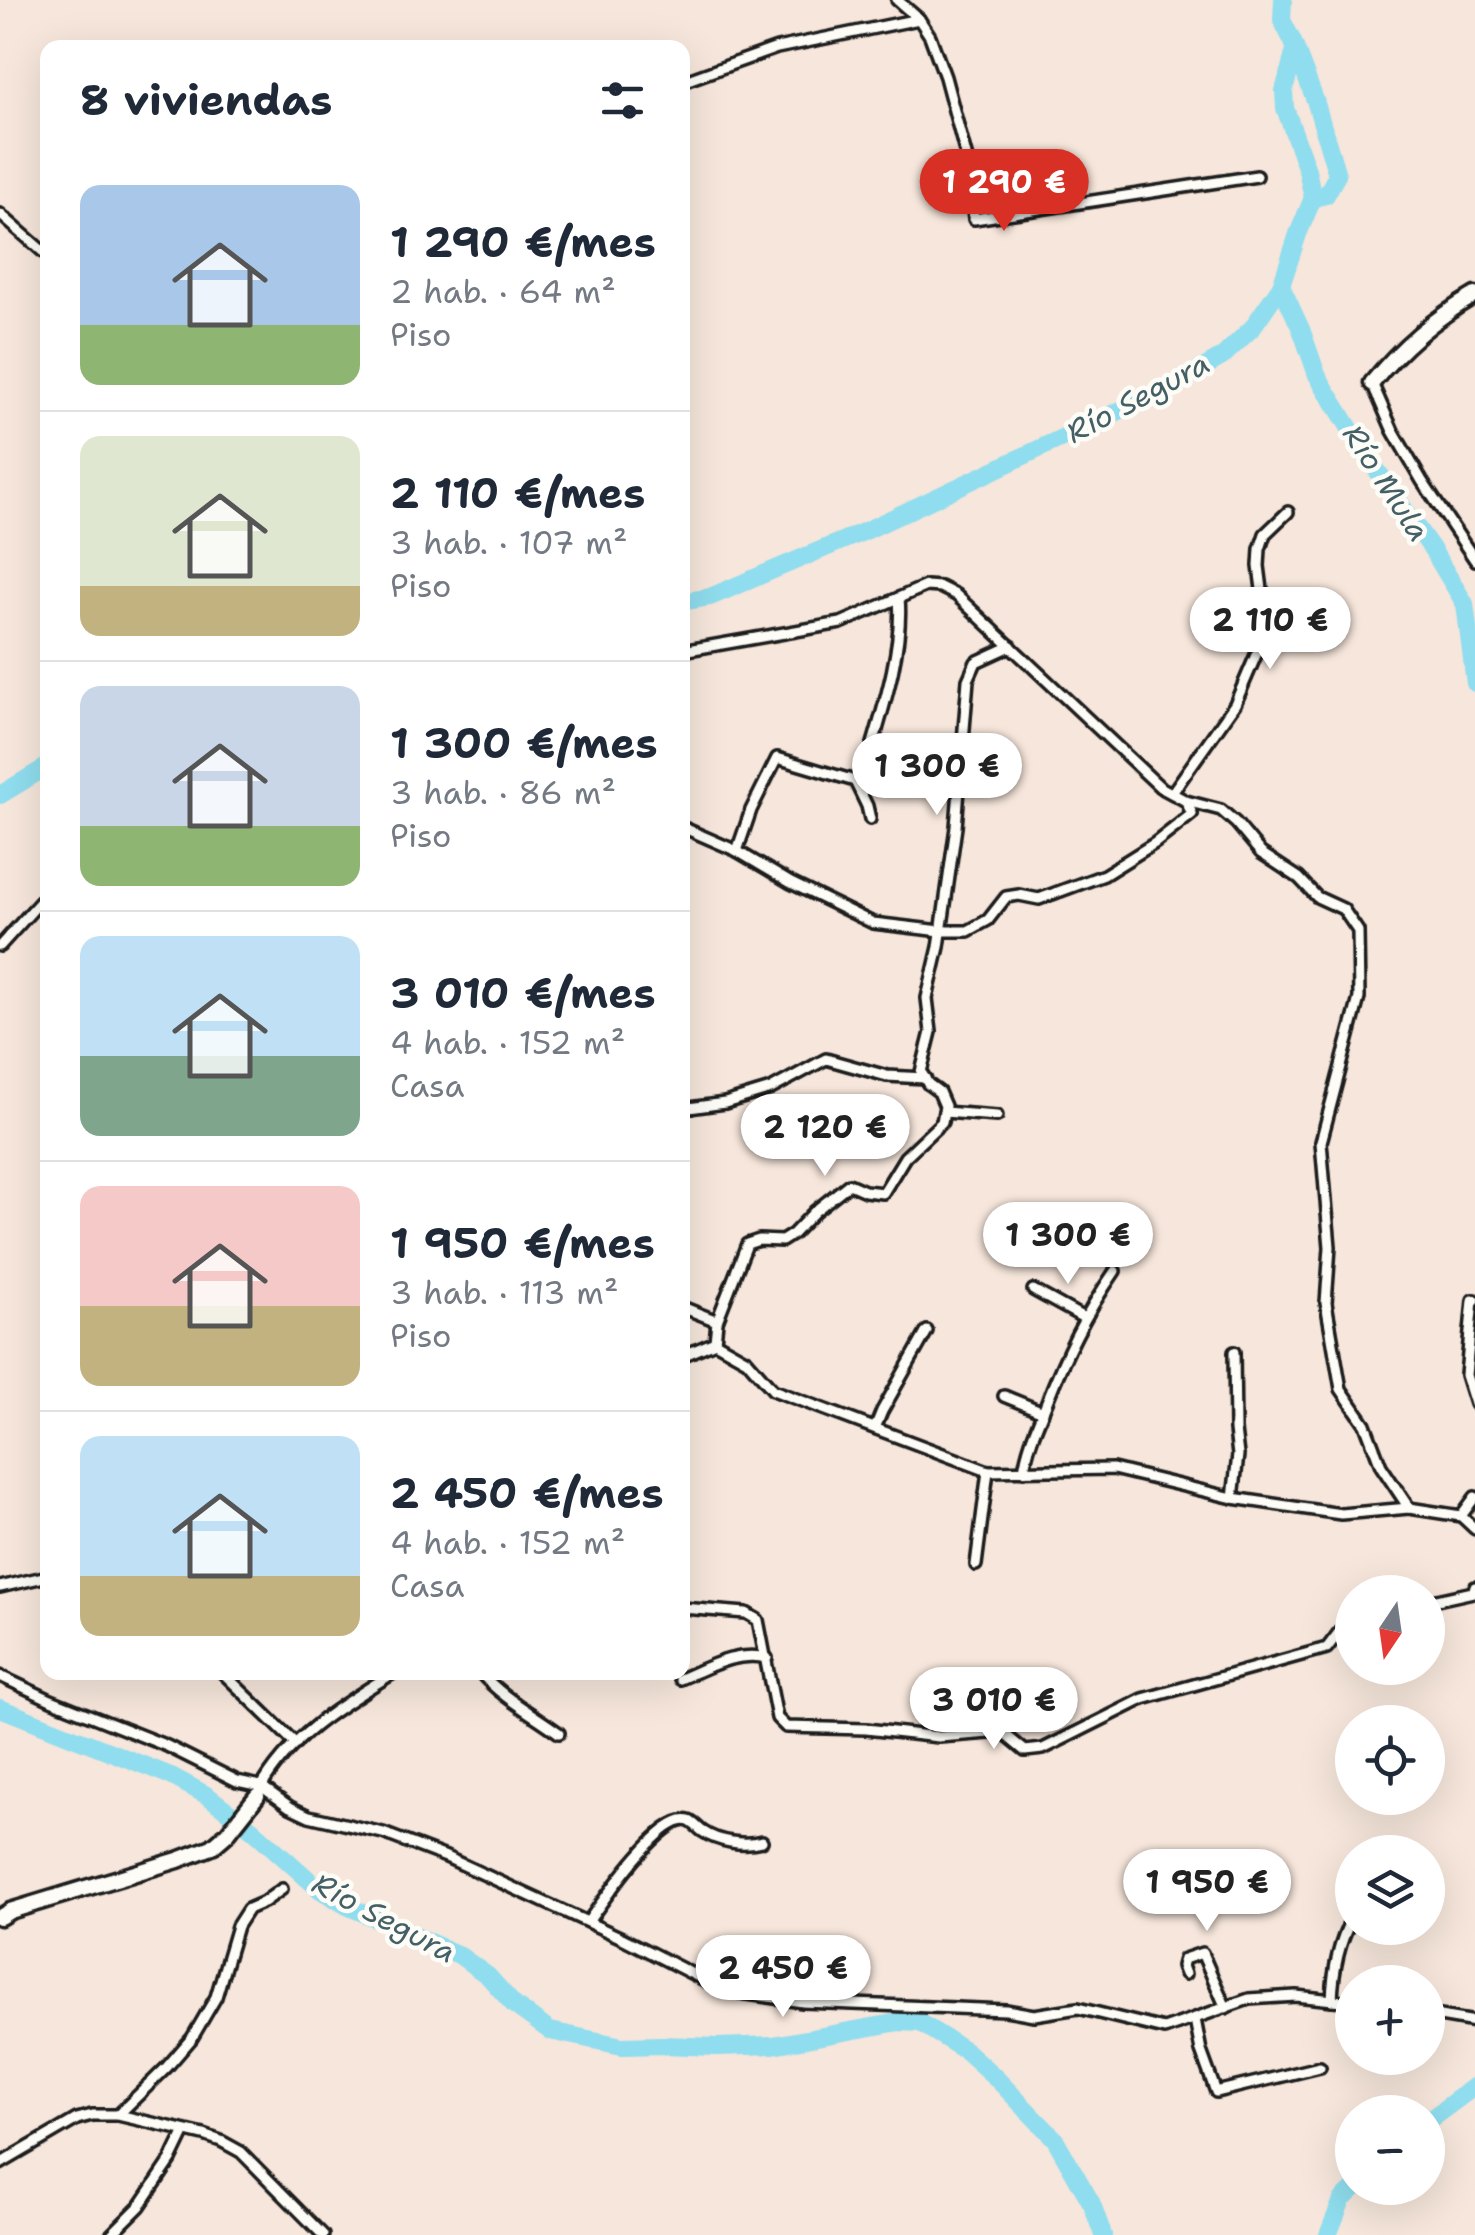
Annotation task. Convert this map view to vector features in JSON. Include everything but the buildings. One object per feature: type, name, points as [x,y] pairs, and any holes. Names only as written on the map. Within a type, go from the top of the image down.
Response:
[{"type":"street","points":[[898,0],[919,19],[930,36],[967,159],[974,218],[1257,176]]},
{"type":"street","points":[[690,79],[778,48],[919,19]]},
{"type":"street","points":[[0,214],[40,249]]},
{"type":"street","points":[[1475,296],[1442,314],[1389,362],[1372,383],[1403,448],[1475,560]]},
{"type":"street","points":[[1172,793],[1236,704],[1260,648],[1265,613],[1260,549],[1265,534],[1288,512]]},
{"type":"street","points":[[690,650],[841,623],[926,586],[940,587],[956,595],[1160,786],[1186,801],[1220,810],[1261,853],[1318,897],[1343,908],[1358,931],[1359,998],[1321,1142],[1330,1247],[1326,1303],[1342,1389],[1365,1424],[1381,1466],[1409,1508]]},
{"type":"street","points":[[737,850],[750,810],[777,758],[855,782],[864,778],[901,620],[899,598]]},
{"type":"street","points":[[716,1342],[717,1321],[747,1244],[782,1241],[850,1184],[883,1193],[905,1157],[942,1122],[945,1106],[939,1092],[921,1072],[930,1032],[927,998],[956,827],[968,680],[976,662],[1010,646]]},
{"type":"street","points":[[855,782],[870,819]]},
{"type":"street","points":[[690,830],[737,850],[791,883],[873,922],[941,932],[968,931],[988,920],[1006,897],[1039,898],[1104,875],[1192,814],[1186,801]]},
{"type":"street","points":[[0,946],[40,901]]},
{"type":"street","points":[[690,1108],[725,1103],[771,1089],[826,1059],[887,1076],[925,1078]]},
{"type":"street","points":[[944,1112],[997,1116]]},
{"type":"street","points":[[1024,1471],[1026,1452],[1065,1357],[1084,1318],[1115,1271]]},
{"type":"street","points":[[1033,1290],[1084,1318]]},
{"type":"street","points":[[1475,1300],[1466,1375],[1475,1404]]},
{"type":"street","points":[[690,1309],[717,1321]]},
{"type":"street","points":[[875,1428],[927,1331]]},
{"type":"street","points":[[690,1353],[716,1342]]},
{"type":"street","points":[[716,1342],[747,1360],[774,1390],[988,1472],[1112,1470],[1233,1498],[1341,1514],[1409,1508],[1462,1516],[1475,1528]]},
{"type":"street","points":[[1233,1498],[1238,1455],[1234,1430],[1234,1352]]},
{"type":"street","points":[[1004,1396],[1043,1412]]},
{"type":"street","points":[[976,1565],[988,1472]]},
{"type":"street","points":[[1462,1516],[1475,1496]]},
{"type":"street","points":[[0,1587],[40,1578]]},
{"type":"street","points":[[1445,1598],[1475,1588]]},
{"type":"street","points":[[690,1609],[746,1613],[758,1620],[777,1718],[786,1728],[866,1729],[940,1737],[1002,1732],[1025,1751],[1043,1750],[1143,1699],[1327,1648],[1335,1637]]},
{"type":"street","points":[[690,1675],[728,1659],[754,1655],[767,1658]]},
{"type":"street","points":[[0,1676],[167,1746],[308,1816],[365,1828],[446,1857],[712,1984],[771,1999],[1006,2010],[1034,2015],[1078,2008],[1164,2030],[1249,2000],[1296,1996],[1335,2000]]},
{"type":"street","points":[[230,1680],[296,1744]]},
{"type":"street","points":[[0,1916],[212,1846],[225,1836],[310,1728],[381,1680]]},
{"type":"street","points":[[487,1680],[559,1733]]},
{"type":"street","points":[[588,1922],[650,1841],[666,1827],[689,1821],[722,1840],[762,1841]]},
{"type":"street","points":[[118,2114],[192,2038],[216,1997],[237,1926],[248,1909],[282,1889]]},
{"type":"street","points":[[1332,2000],[1341,1945]]},
{"type":"street","points":[[1186,1974],[1184,1958],[1202,1953],[1226,2008]]},
{"type":"street","points":[[1445,2017],[1475,2022]]},
{"type":"street","points":[[1195,2019],[1201,2051],[1216,2092],[1320,2067]]},
{"type":"street","points":[[0,2164],[78,2119],[92,2114],[118,2114],[221,2140],[241,2152],[324,2235]]},
{"type":"street","points":[[111,2235],[140,2206],[185,2131]]},
{"type":"waterway","name":"Río Segura","points":[[690,601],[710,597],[863,532],[1172,386],[1222,357],[1252,328],[1281,286],[1313,198],[1326,195],[1337,175],[1315,100],[1282,20],[1283,0]]},
{"type":"waterway","points":[[1295,50],[1284,91],[1285,108],[1313,198]]},
{"type":"waterway","name":"Río Mula","points":[[1281,286],[1317,375],[1465,604],[1475,683]]},
{"type":"waterway","name":"Río Segura","points":[[0,795],[40,771]]},
{"type":"waterway","name":"Río Segura","points":[[0,1708],[171,1776],[208,1796],[319,1889],[347,1906],[459,1955],[488,1976],[514,2005],[550,2031],[622,2046],[718,2047],[773,2045],[899,2022],[920,2023],[966,2051],[1055,2139],[1092,2204],[1103,2235]]},
{"type":"waterway","name":"Río Segura","points":[[1445,2108],[1475,2086]]},
{"type":"waterway","name":"Río Segura","points":[[1328,2235],[1340,2205]]}]
